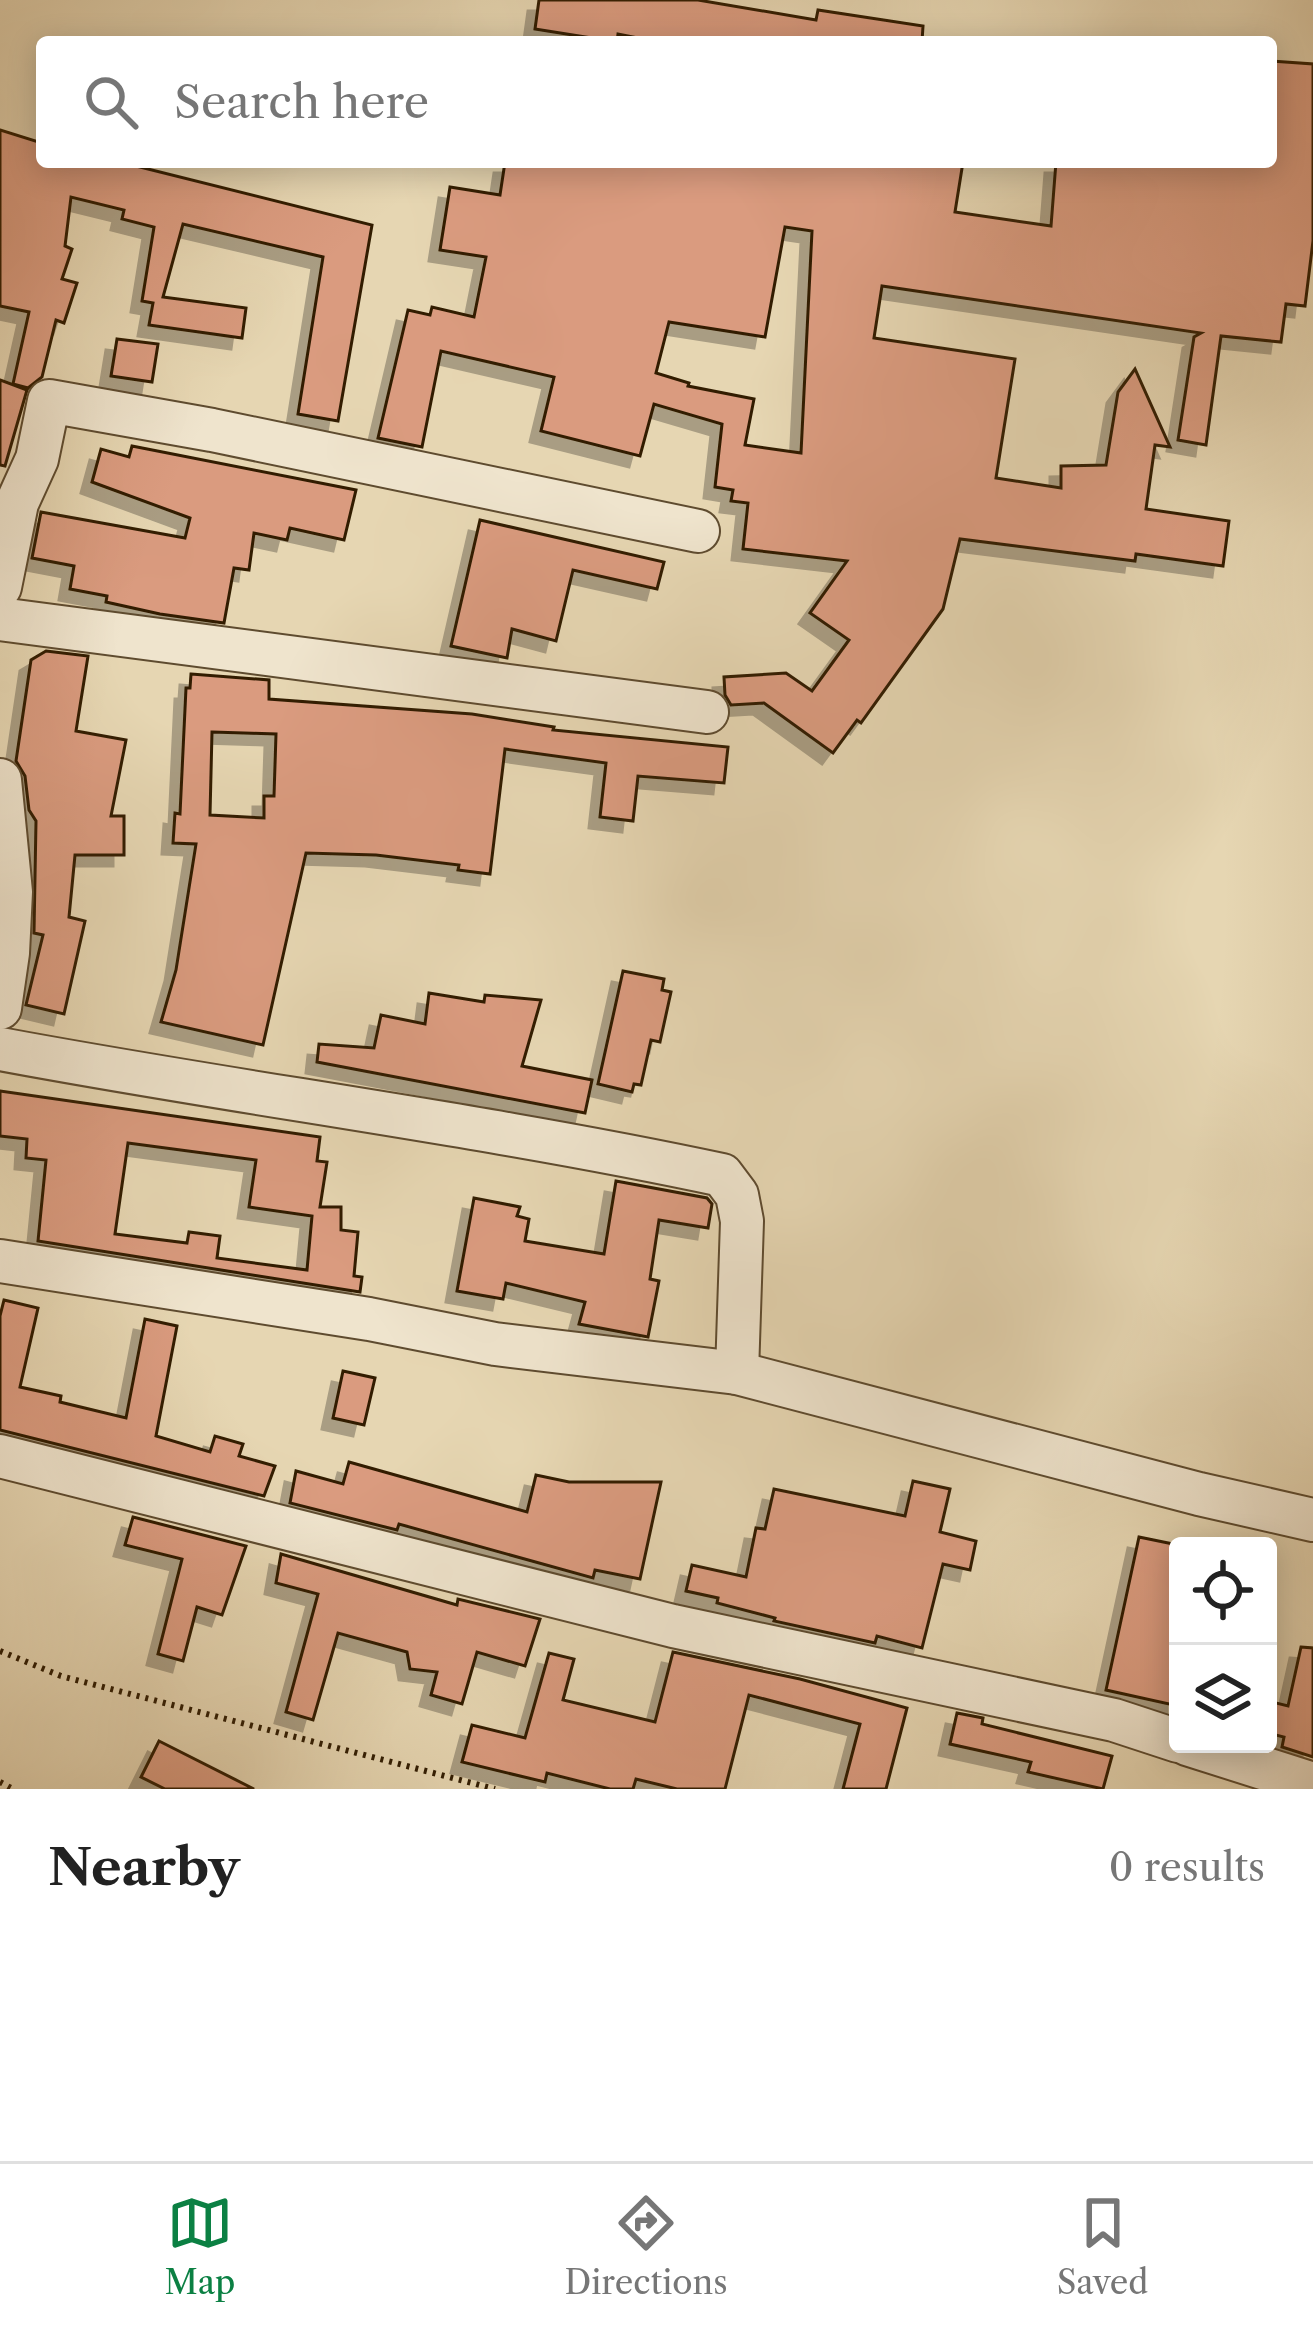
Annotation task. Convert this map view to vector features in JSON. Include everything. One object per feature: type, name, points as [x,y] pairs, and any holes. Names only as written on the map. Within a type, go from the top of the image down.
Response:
[{"type":"street","points":[[0,587],[17,502],[37,459],[49,401],[698,531]]},
{"type":"street","points":[[0,619],[706,712]]},
{"type":"street","points":[[0,780],[11,892],[0,1008]]},
{"type":"street","points":[[0,1049],[722,1175],[737,1195],[742,1221],[737,1373]]},
{"type":"street","points":[[0,1261],[369,1319],[495,1344],[737,1373],[1313,1520]]},
{"type":"street","points":[[0,1456],[652,1621],[1114,1720],[1169,1738]]},
{"type":"street","points":[[1215,1753],[1313,1784]]},
{"type":"path","points":[[0,1652],[62,1676],[495,1789]]},
{"type":"path","points":[[0,1782],[14,1789]]},
{"type":"building","points":[[539,0],[698,0],[816,20],[818,10],[923,26],[922,36],[579,36],[535,29]]},
{"type":"building","points":[[1277,61],[1313,64],[1313,241],[1305,306],[1286,304],[1281,342],[1221,336],[1206,445],[1178,440],[1194,337],[1201,333],[882,286],[874,338],[1015,359],[996,478],[1061,488],[1061,466],[1106,465],[1118,392],[1135,369],[1170,447],[1155,445],[1146,509],[1229,521],[1223,566],[1136,554],[1135,561],[960,539],[943,609],[861,723],[857,720],[833,753],[764,703],[731,705],[725,695],[724,677],[786,673],[812,691],[849,640],[810,613],[847,561],[743,549],[748,503],[731,501],[733,490],[715,487],[722,424],[654,404],[640,456],[541,431],[554,377],[441,351],[422,447],[378,438],[408,310],[430,315],[432,307],[474,317],[486,257],[440,250],[450,187],[500,195],[504,168],[962,168],[955,212],[1051,226],[1056,168],[1277,168]],"holes":[[[785,227],[812,231],[801,453],[745,445],[754,399],[688,386],[656,373],[669,322],[765,337]]]},
{"type":"building","points":[[0,130],[36,141],[36,168],[144,168],[372,225],[338,421],[298,414],[323,257],[183,224],[163,297],[246,308],[242,338],[149,325],[153,303],[142,301],[154,227],[122,219],[124,210],[71,197],[65,246],[72,249],[62,279],[77,283],[64,323],[56,320],[42,377],[28,388],[13,384],[29,312],[0,306]]},
{"type":"building","points":[[117,339],[158,344],[152,382],[111,376]]},
{"type":"building","points":[[0,380],[27,390],[5,466],[0,465]]},
{"type":"building","points":[[132,446],[356,490],[344,540],[290,528],[287,540],[254,533],[249,570],[234,568],[224,623],[160,614],[70,589],[74,566],[32,558],[41,512],[185,538],[190,518],[92,482],[101,449],[129,457]]},
{"type":"building","points":[[480,520],[664,562],[657,589],[573,570],[556,641],[512,629],[507,658],[451,646]]},
{"type":"building","points":[[46,651],[88,656],[76,731],[126,740],[111,816],[124,816],[124,855],[75,855],[69,917],[85,921],[64,1014],[26,1005],[43,935],[34,933],[36,821],[29,810],[25,776],[16,761],[31,660]]},
{"type":"building","points":[[191,674],[269,680],[269,699],[472,714],[553,730],[728,747],[724,783],[638,776],[633,821],[600,817],[606,763],[505,749],[490,874],[458,870],[459,865],[376,855],[306,853],[263,1045],[161,1022],[176,970],[196,844],[173,843],[175,813],[180,814],[186,688],[190,688]],"holes":[[[212,732],[276,734],[274,796],[264,796],[264,818],[210,815]]]},
{"type":"building","points":[[623,971],[664,979],[662,990],[671,992],[660,1042],[651,1040],[641,1085],[634,1084],[632,1092],[598,1084]]},
{"type":"building","points":[[429,993],[484,1002],[485,995],[541,1000],[522,1066],[592,1080],[585,1113],[317,1062],[319,1044],[374,1048],[381,1015],[425,1024]]},
{"type":"building","points":[[0,1091],[320,1137],[317,1161],[327,1162],[320,1207],[341,1207],[341,1230],[358,1232],[354,1276],[362,1277],[360,1292],[38,1241],[46,1160],[26,1158],[27,1139],[0,1136]],"holes":[[[128,1143],[256,1160],[249,1207],[312,1216],[307,1270],[217,1258],[220,1236],[189,1232],[187,1243],[115,1234]]]},
{"type":"building","points":[[616,1181],[707,1198],[712,1204],[708,1228],[659,1220],[650,1279],[659,1281],[648,1337],[579,1324],[585,1302],[506,1283],[503,1299],[457,1291],[474,1198],[520,1207],[517,1216],[529,1219],[525,1241],[604,1254]]},
{"type":"building","points":[[4,1300],[38,1308],[20,1387],[126,1418],[145,1319],[177,1326],[156,1436],[210,1452],[215,1436],[243,1444],[239,1456],[275,1466],[264,1496],[0,1430]]},
{"type":"building","points":[[343,1371],[375,1378],[364,1425],[333,1418]]},
{"type":"building","points":[[349,1462],[527,1512],[536,1475],[569,1482],[661,1482],[640,1579],[595,1570],[593,1578],[399,1524],[397,1530],[290,1503],[296,1471],[343,1484]]},
{"type":"building","points":[[913,1481],[950,1489],[940,1532],[976,1541],[970,1570],[943,1564],[922,1648],[877,1636],[875,1643],[774,1621],[717,1603],[718,1598],[686,1591],[692,1565],[746,1577],[756,1528],[765,1529],[774,1489],[905,1516]]},
{"type":"building","points":[[133,1517],[246,1546],[222,1615],[197,1607],[183,1661],[158,1654],[182,1559],[125,1545]]},
{"type":"building","points":[[1139,1537],[1169,1543],[1169,1704],[1106,1690]]},
{"type":"building","points":[[281,1554],[457,1605],[458,1599],[540,1619],[525,1666],[477,1652],[462,1704],[431,1695],[437,1672],[410,1669],[407,1652],[338,1633],[313,1720],[286,1712],[318,1594],[276,1583]]},
{"type":"building","points":[[1301,1647],[1313,1648],[1313,1757],[1282,1747],[1284,1737],[1277,1735],[1277,1703],[1288,1706]]},
{"type":"building","points":[[673,1652],[907,1708],[886,1789],[843,1789],[860,1724],[749,1695],[725,1789],[677,1789],[636,1779],[633,1789],[610,1789],[547,1773],[545,1782],[462,1762],[472,1725],[525,1738],[549,1653],[574,1659],[563,1700],[655,1722]]},
{"type":"building","points":[[957,1713],[983,1718],[982,1724],[1112,1756],[1103,1789],[1028,1772],[1031,1762],[950,1744]]},
{"type":"building","points":[[159,1741],[254,1789],[165,1789],[141,1777]]}]
